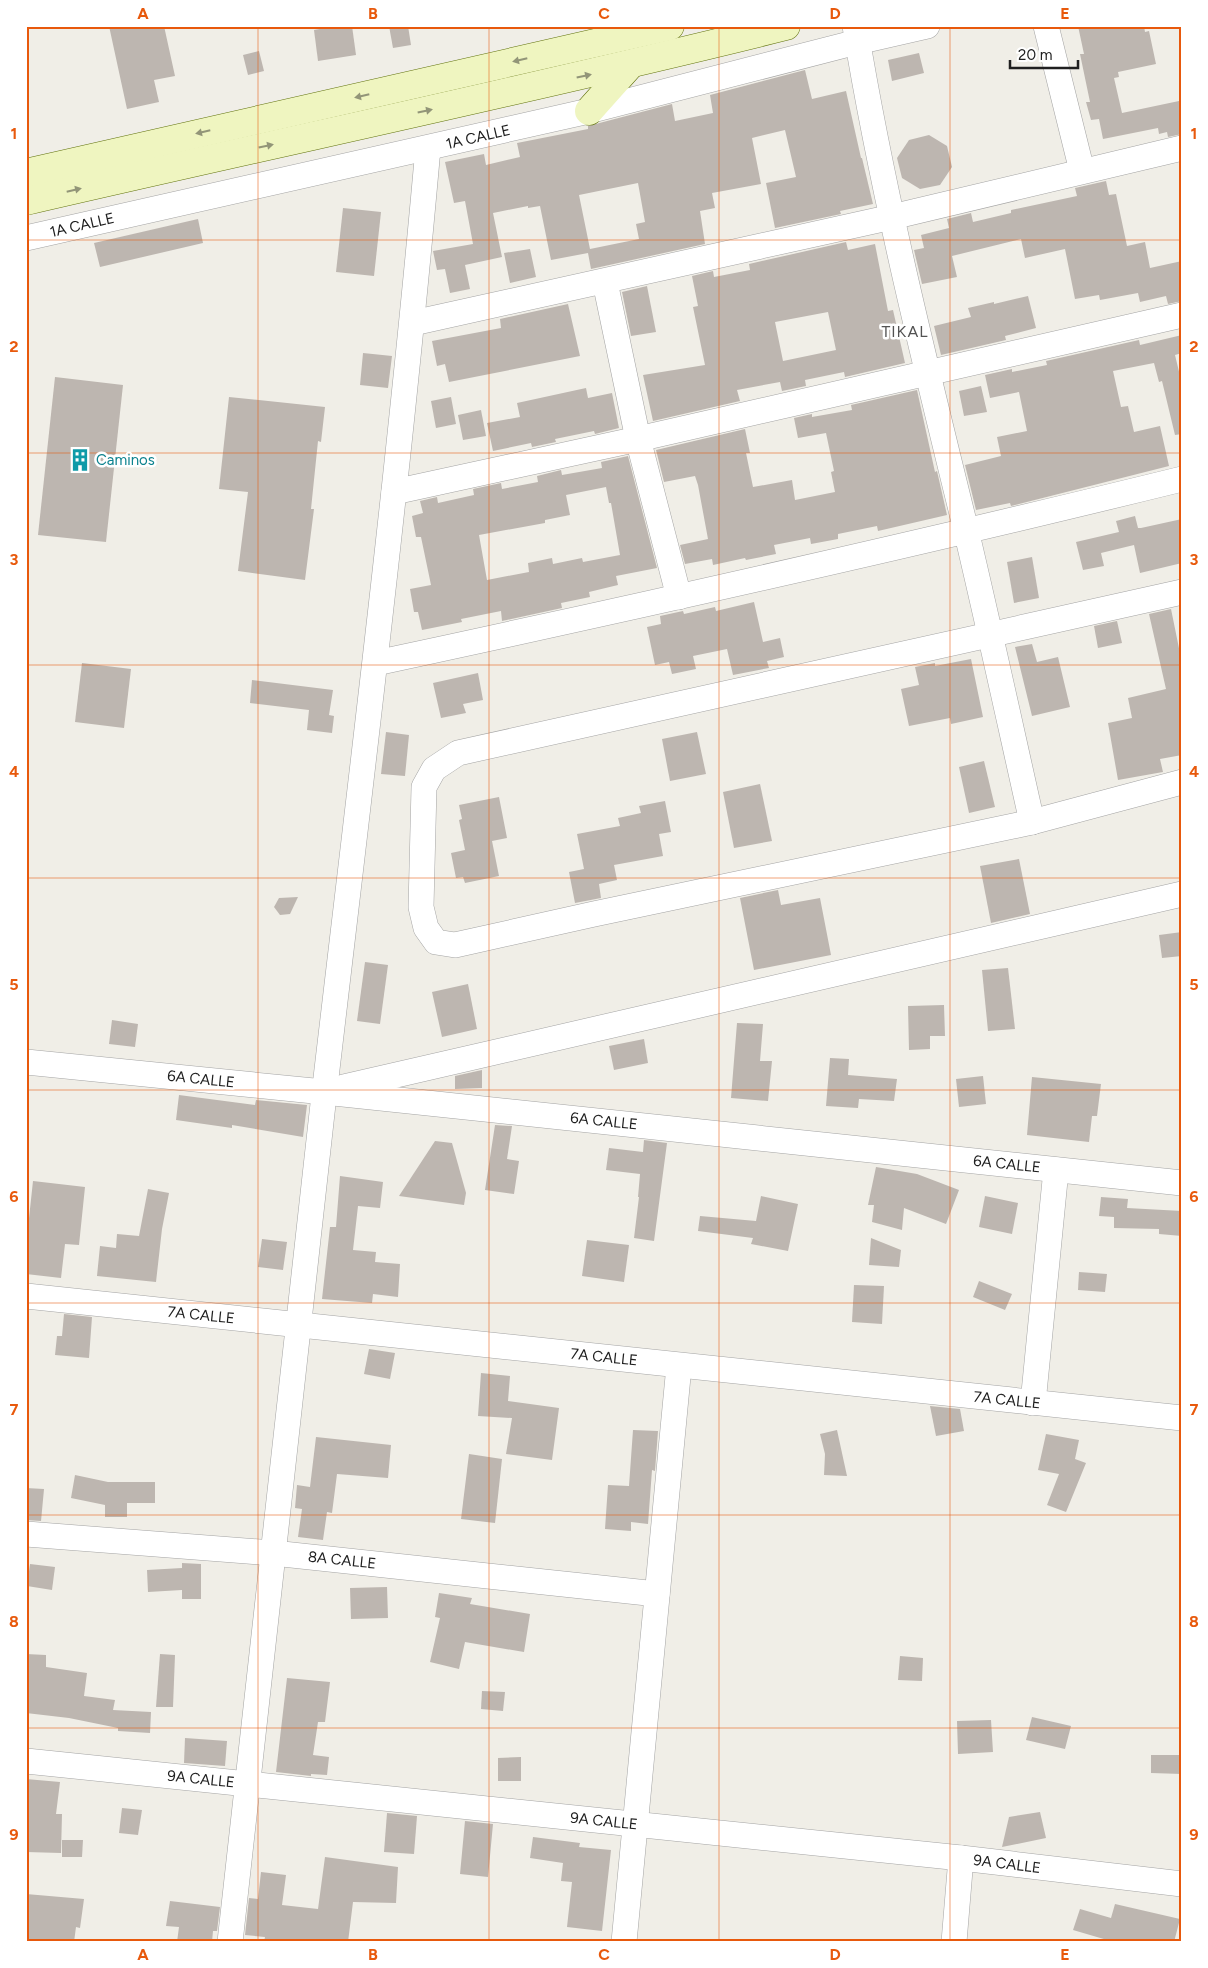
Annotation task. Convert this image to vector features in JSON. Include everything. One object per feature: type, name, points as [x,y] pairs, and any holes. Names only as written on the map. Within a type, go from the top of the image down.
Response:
[{"type":"main road","points":[[26,173],[670,26]]},
{"type":"main road","points":[[26,201],[630,65],[689,38],[786,26]]},
{"type":"main road","points":[[589,111],[630,65]]},
{"type":"main road","points":[[229,126],[235,153]]},
{"type":"street","name":"1A CALLE","points":[[26,238],[589,111],[856,34],[927,26]]},
{"type":"street","points":[[1046,26],[1082,171]]},
{"type":"street","points":[[856,34],[892,217],[926,374],[966,532],[1032,822]]},
{"type":"street","points":[[230,1942],[324,1092],[376,663],[413,323],[428,148]]},
{"type":"street","points":[[413,323],[892,217],[1182,148]]},
{"type":"street","points":[[605,282],[638,439],[679,598]]},
{"type":"street","points":[[394,492],[1182,316]]},
{"type":"street","points":[[376,663],[679,598],[966,532],[1182,479]]},
{"type":"street","points":[[1182,592],[458,753],[434,769],[424,787],[421,907],[426,928],[436,942],[455,945],[1032,822],[1182,782]]},
{"type":"street","points":[[324,1092],[1182,894]]},
{"type":"street","name":"6A CALLE","points":[[26,1062],[1182,1183]]},
{"type":"street","points":[[1033,1403],[1056,1170]]},
{"type":"street","name":"7A CALLE","points":[[26,1296],[1182,1418]]},
{"type":"street","points":[[624,1942],[679,1366]]},
{"type":"street","name":"8A CALLE","points":[[26,1534],[273,1553],[657,1594]]},
{"type":"street","name":"9A CALLE","points":[[26,1761],[961,1858],[1182,1884]]},
{"type":"street","points":[[954,1942],[961,1858]]},
{"type":"building","points":[[109,26],[164,26],[175,76],[154,80],[159,102],[127,109]]},
{"type":"building","points":[[337,26],[352,26],[356,55],[318,61],[314,30]]},
{"type":"building","points":[[389,26],[408,26],[411,45],[393,48]]},
{"type":"building","points":[[1078,26],[1144,26],[1145,32],[1149,31],[1156,64],[1118,72],[1119,77],[1114,78],[1122,113],[1179,101],[1182,116],[1182,134],[1168,137],[1167,132],[1159,134],[1158,128],[1103,139],[1099,119],[1091,120],[1086,102],[1090,102],[1080,54],[1084,54]]},
{"type":"building","points":[[259,51],[264,71],[248,75],[243,55]]},
{"type":"building","points":[[919,53],[924,73],[892,81],[888,60]]},
{"type":"building","points":[[805,70],[812,99],[846,91],[873,204],[840,211],[841,214],[775,228],[766,183],[796,177],[785,130],[752,138],[761,184],[712,193],[715,208],[700,211],[705,244],[591,269],[588,253],[551,260],[540,206],[528,208],[528,206],[493,213],[502,257],[465,265],[470,289],[450,293],[445,269],[437,270],[433,251],[473,244],[465,201],[454,203],[445,162],[484,154],[486,165],[520,157],[517,143],[588,129],[588,126],[672,104],[675,121],[713,113],[710,95]],"holes":[[[638,183],[645,222],[636,224],[639,239],[590,249],[579,195]]]},
{"type":"building","points":[[929,135],[947,146],[952,167],[940,185],[920,189],[902,178],[897,158],[909,140]]},
{"type":"building","points":[[1106,181],[1109,195],[1116,194],[1127,246],[1145,242],[1150,268],[1182,261],[1182,301],[1168,304],[1166,296],[1140,302],[1138,293],[1100,300],[1099,295],[1075,299],[1065,249],[1025,258],[1021,239],[952,256],[957,277],[922,284],[914,250],[924,248],[921,235],[949,228],[947,219],[971,213],[973,222],[1011,213],[1011,210],[1077,196],[1075,188]]},
{"type":"building","points":[[343,208],[381,212],[374,276],[336,272]]},
{"type":"building","points":[[198,219],[203,243],[100,267],[94,243]]},
{"type":"building","points":[[846,242],[848,250],[875,244],[888,311],[893,310],[905,363],[845,377],[844,372],[805,380],[806,386],[782,391],[780,382],[737,390],[740,401],[653,421],[643,375],[705,365],[693,307],[698,306],[692,276],[713,271],[714,277],[750,270],[749,264]],"holes":[[[828,312],[836,350],[783,361],[775,322]]]},
{"type":"building","points":[[530,249],[536,277],[510,283],[504,253]]},
{"type":"building","points":[[647,286],[656,332],[631,336],[622,292]]},
{"type":"building","points":[[1028,296],[1036,328],[1005,336],[1006,340],[941,355],[934,326],[971,317],[968,308]]},
{"type":"building","points":[[568,304],[580,356],[449,382],[445,364],[437,366],[432,341],[501,328],[500,319]]},
{"type":"building","points":[[1182,335],[1182,353],[1175,355],[1182,384],[1182,434],[1175,435],[1162,381],[1159,382],[1154,363],[1113,371],[1121,407],[1128,406],[1134,432],[1160,426],[1169,466],[1011,506],[1010,503],[976,510],[965,465],[1001,456],[997,437],[1027,431],[1019,392],[990,398],[985,375],[1012,369],[1012,372],[1047,365],[1046,361],[1139,340],[1140,345]]},
{"type":"building","points":[[363,353],[392,356],[388,388],[360,385]]},
{"type":"building","name":"Caminos","points":[[55,377],[123,385],[106,542],[38,535]]},
{"type":"building","points":[[981,386],[987,412],[964,416],[959,391]]},
{"type":"building","points":[[586,388],[588,398],[612,393],[619,428],[595,434],[594,431],[555,439],[556,442],[532,447],[531,443],[493,451],[487,423],[520,417],[517,403]]},
{"type":"building","points":[[917,390],[935,472],[937,471],[947,515],[878,531],[877,526],[838,534],[838,539],[811,544],[810,538],[774,545],[776,554],[746,560],[745,558],[713,565],[712,559],[685,564],[680,545],[708,539],[698,485],[695,476],[664,482],[656,450],[745,429],[750,453],[746,453],[753,487],[792,480],[795,500],[835,492],[831,472],[834,471],[826,433],[798,438],[794,418],[812,414],[812,417],[852,410],[851,405]]},
{"type":"building","points":[[229,397],[325,407],[321,442],[318,441],[311,509],[314,509],[305,580],[238,571],[248,492],[219,489]]},
{"type":"building","points":[[451,397],[456,424],[436,428],[431,401]]},
{"type":"building","points":[[481,410],[486,436],[463,440],[458,415]]},
{"type":"building","points":[[628,456],[657,568],[616,576],[618,585],[589,592],[590,597],[561,603],[562,608],[502,621],[501,611],[461,619],[462,622],[422,630],[418,612],[414,612],[410,589],[431,585],[421,537],[416,537],[412,516],[423,513],[420,501],[437,497],[438,503],[474,495],[473,489],[501,483],[502,489],[538,482],[537,476],[561,470],[562,475],[602,468],[601,462]],"holes":[[[606,487],[609,503],[611,503],[620,555],[583,562],[582,558],[553,564],[552,558],[528,563],[529,572],[487,580],[479,535],[545,523],[545,520],[570,515],[566,495]]]},
{"type":"building","points":[[1135,516],[1138,528],[1182,519],[1182,563],[1140,573],[1134,545],[1101,553],[1104,566],[1083,570],[1076,542],[1119,532],[1116,521]]},
{"type":"building","points":[[1032,557],[1039,598],[1014,603],[1007,562]]},
{"type":"building","points":[[754,602],[763,642],[780,638],[784,657],[767,661],[769,668],[733,675],[727,649],[693,656],[696,669],[672,674],[669,662],[655,665],[647,627],[661,624],[660,616],[683,611],[684,614],[715,607],[716,611]]},
{"type":"building","points":[[1171,609],[1182,663],[1182,755],[1160,759],[1163,772],[1118,780],[1108,723],[1132,718],[1128,698],[1166,689],[1149,614]]},
{"type":"building","points":[[1117,621],[1122,643],[1098,648],[1094,626]]},
{"type":"building","points":[[1032,644],[1037,662],[1058,657],[1070,707],[1032,716],[1015,647]]},
{"type":"building","points":[[971,659],[983,717],[951,724],[950,718],[909,726],[901,689],[919,685],[915,667],[935,663],[935,666]]},
{"type":"building","points":[[82,663],[131,669],[124,728],[75,722]]},
{"type":"building","points":[[478,673],[483,700],[463,704],[466,713],[441,718],[433,683]]},
{"type":"building","points":[[252,680],[333,690],[329,715],[334,716],[332,733],[307,730],[309,710],[250,703]]},
{"type":"building","points":[[386,732],[409,735],[405,776],[381,774]]},
{"type":"building","points":[[697,732],[706,774],[670,781],[662,739]]},
{"type":"building","points":[[984,761],[995,807],[969,813],[959,767]]},
{"type":"building","points":[[760,784],[772,841],[734,848],[723,792]]},
{"type":"building","points":[[499,797],[507,838],[492,841],[499,876],[465,883],[463,877],[456,878],[451,853],[465,850],[459,820],[462,819],[459,805]]},
{"type":"building","points":[[665,801],[671,832],[659,834],[663,856],[614,865],[617,880],[599,884],[601,898],[575,903],[569,872],[584,869],[577,834],[620,826],[618,818],[641,813],[639,806]]},
{"type":"building","points":[[1019,859],[1030,914],[991,923],[980,866]]},
{"type":"building","points":[[778,890],[781,905],[820,898],[831,955],[754,970],[740,898]]},
{"type":"building","points":[[298,897],[290,914],[280,915],[274,907],[279,898]]},
{"type":"building","points":[[1182,932],[1182,956],[1162,958],[1159,935]]},
{"type":"building","points":[[365,962],[388,965],[380,1024],[357,1021]]},
{"type":"building","points":[[1008,968],[1015,1029],[988,1031],[982,970]]},
{"type":"building","points":[[468,984],[477,1029],[442,1037],[432,992]]},
{"type":"building","points":[[944,1005],[945,1036],[930,1036],[930,1049],[909,1050],[908,1006]]},
{"type":"building","points":[[112,1020],[138,1024],[135,1047],[109,1044]]},
{"type":"building","points":[[737,1023],[763,1024],[760,1061],[772,1061],[768,1101],[731,1098]]},
{"type":"building","points":[[644,1039],[648,1063],[614,1070],[609,1046]]},
{"type":"building","points":[[830,1058],[849,1059],[848,1075],[897,1079],[894,1101],[859,1099],[858,1108],[826,1106]]},
{"type":"building","points":[[482,1070],[482,1088],[455,1089],[455,1076]]},
{"type":"building","points":[[983,1076],[986,1104],[959,1107],[956,1079]]},
{"type":"building","points":[[1032,1077],[1101,1084],[1097,1116],[1092,1116],[1089,1142],[1027,1135]]},
{"type":"building","points":[[179,1095],[255,1105],[256,1100],[307,1105],[303,1137],[232,1125],[232,1128],[176,1120]]},
{"type":"building","points":[[495,1125],[512,1126],[507,1159],[519,1161],[514,1194],[485,1190]]},
{"type":"building","points":[[644,1140],[667,1143],[654,1241],[634,1238],[640,1174],[606,1170],[609,1148],[643,1152]]},
{"type":"building","points":[[435,1141],[452,1143],[466,1193],[464,1205],[399,1196]]},
{"type":"building","points":[[876,1167],[917,1174],[959,1190],[946,1224],[904,1208],[902,1230],[872,1222],[874,1205],[868,1205]]},
{"type":"building","points":[[340,1176],[383,1182],[380,1208],[358,1206],[353,1250],[376,1252],[375,1262],[400,1264],[398,1297],[373,1294],[372,1303],[322,1299],[330,1227],[336,1227]]},
{"type":"building","points":[[33,1181],[85,1187],[79,1245],[65,1244],[61,1278],[26,1274],[26,1246]]},
{"type":"building","points":[[148,1189],[169,1193],[162,1229],[156,1282],[97,1276],[100,1246],[116,1248],[117,1234],[139,1236]]},
{"type":"building","points":[[761,1196],[798,1204],[788,1251],[751,1244],[753,1238],[698,1231],[700,1216],[756,1221]]},
{"type":"building","points":[[985,1196],[1018,1203],[1012,1234],[979,1227]]},
{"type":"building","points":[[1101,1197],[1128,1199],[1127,1208],[1182,1211],[1182,1236],[1159,1234],[1159,1229],[1114,1228],[1114,1217],[1099,1216]]},
{"type":"building","points":[[871,1238],[901,1250],[899,1267],[869,1265]]},
{"type":"building","points":[[262,1239],[287,1242],[283,1270],[258,1267]]},
{"type":"building","points":[[587,1240],[629,1245],[624,1282],[582,1276]]},
{"type":"building","points":[[1079,1272],[1107,1274],[1105,1292],[1078,1290]]},
{"type":"building","points":[[979,1281],[1012,1294],[1005,1310],[973,1297]]},
{"type":"building","points":[[854,1285],[884,1286],[882,1324],[852,1322]]},
{"type":"building","points":[[64,1314],[92,1317],[89,1358],[55,1355],[57,1336],[62,1336]]},
{"type":"building","points":[[369,1349],[395,1353],[390,1379],[364,1374]]},
{"type":"building","points":[[481,1373],[510,1376],[508,1401],[559,1408],[552,1460],[506,1454],[512,1418],[478,1416]]},
{"type":"building","points":[[930,1406],[960,1409],[964,1431],[936,1436]]},
{"type":"building","points":[[633,1430],[658,1431],[655,1471],[652,1470],[648,1524],[631,1522],[631,1531],[605,1529],[608,1485],[629,1486]]},
{"type":"building","points":[[837,1430],[847,1476],[824,1475],[825,1454],[820,1434]]},
{"type":"building","points":[[1046,1434],[1079,1440],[1075,1459],[1086,1463],[1066,1512],[1047,1505],[1059,1474],[1038,1470]]},
{"type":"building","points":[[316,1437],[391,1445],[388,1478],[337,1474],[332,1513],[327,1512],[323,1540],[298,1537],[302,1509],[295,1508],[297,1485],[310,1487]]},
{"type":"building","points":[[469,1454],[502,1459],[495,1523],[461,1519]]},
{"type":"building","points":[[75,1475],[108,1482],[155,1482],[155,1503],[127,1503],[127,1517],[105,1517],[105,1505],[71,1498]]},
{"type":"building","points":[[26,1488],[44,1489],[41,1521],[26,1520]]},
{"type":"building","points":[[182,1563],[201,1564],[201,1599],[182,1599],[182,1590],[148,1592],[147,1570],[182,1568]]},
{"type":"building","points":[[30,1564],[55,1567],[52,1590],[27,1586]]},
{"type":"building","points":[[387,1587],[388,1618],[351,1619],[350,1588]]},
{"type":"building","points":[[439,1593],[472,1598],[470,1604],[530,1614],[524,1652],[465,1642],[459,1669],[430,1662],[440,1618],[435,1617]]},
{"type":"building","points":[[26,1654],[46,1655],[46,1667],[87,1673],[84,1696],[115,1700],[113,1710],[151,1712],[150,1733],[118,1731],[118,1728],[69,1718],[26,1713]]},
{"type":"building","points":[[160,1654],[175,1655],[173,1707],[156,1707]]},
{"type":"building","points":[[900,1656],[923,1658],[922,1681],[898,1680]]},
{"type":"building","points":[[287,1678],[330,1682],[325,1722],[318,1722],[313,1755],[329,1757],[327,1775],[311,1774],[311,1776],[276,1772]]},
{"type":"building","points":[[482,1691],[505,1692],[503,1711],[481,1709]]},
{"type":"building","points":[[1032,1717],[1071,1726],[1065,1749],[1026,1740]]},
{"type":"building","points":[[991,1720],[993,1752],[958,1754],[957,1721]]},
{"type":"building","points":[[185,1738],[227,1741],[225,1766],[184,1763]]},
{"type":"building","points":[[1151,1755],[1182,1755],[1182,1774],[1151,1773]]},
{"type":"building","points":[[521,1757],[521,1781],[498,1781],[498,1758]]},
{"type":"building","points":[[26,1779],[60,1782],[56,1814],[62,1814],[61,1853],[26,1852]]},
{"type":"building","points":[[122,1808],[142,1810],[138,1835],[119,1833]]},
{"type":"building","points":[[1040,1812],[1046,1838],[1002,1847],[1009,1817]]},
{"type":"building","points":[[387,1813],[417,1816],[414,1854],[384,1852]]},
{"type":"building","points":[[465,1821],[493,1824],[488,1877],[460,1874]]},
{"type":"building","points":[[533,1837],[580,1843],[579,1847],[611,1850],[602,1931],[567,1927],[572,1882],[561,1881],[563,1863],[530,1858]]},
{"type":"building","points":[[62,1840],[83,1840],[82,1857],[62,1857]]},
{"type":"building","points":[[325,1857],[398,1867],[396,1903],[353,1902],[348,1942],[264,1942],[265,1937],[245,1935],[249,1898],[258,1899],[261,1872],[286,1875],[282,1905],[318,1909]]},
{"type":"building","points":[[26,1894],[84,1899],[80,1928],[76,1927],[74,1942],[26,1942]]},
{"type":"building","points":[[170,1901],[220,1907],[217,1931],[213,1931],[212,1942],[177,1942],[179,1927],[166,1926]]},
{"type":"building","points":[[1115,1904],[1180,1919],[1174,1942],[1114,1942],[1073,1930],[1080,1909],[1111,1918]]},
{"type":"place","name":"Caminos","points":[[80,460]]},
{"type":"district","name":"TIKAL","points":[[905,331]]}]
